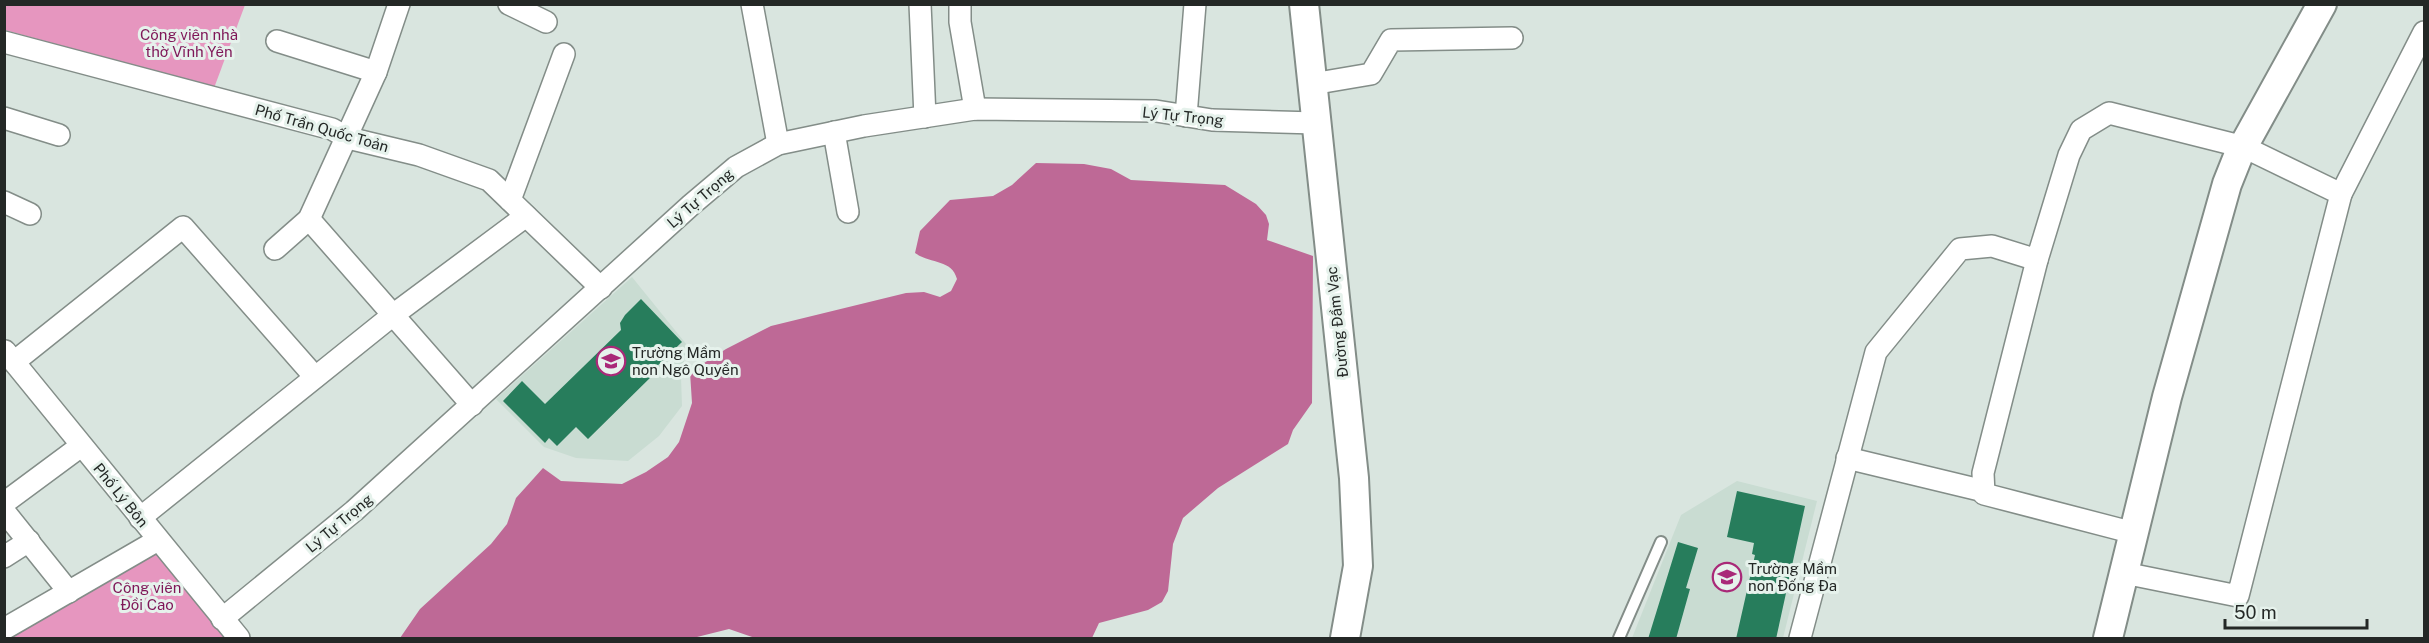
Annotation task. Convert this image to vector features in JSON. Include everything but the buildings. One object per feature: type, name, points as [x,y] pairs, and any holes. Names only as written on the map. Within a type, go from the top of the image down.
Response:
[{"type":"street","points":[[275,249],[309,219],[348,138],[376,72],[399,4]]},
{"type":"street","points":[[509,4],[546,22]]},
{"type":"street","points":[[752,4],[778,144]]},
{"type":"street","points":[[920,4],[925,117]]},
{"type":"street","points":[[960,4],[960,21],[975,110]]},
{"type":"street","points":[[1186,116],[1195,4]]},
{"type":"street","name":"Đường Đầm Vạc","points":[[1304,4],[1353,478],[1358,566],[1345,639]]},
{"type":"street","points":[[2108,639],[2167,397],[2227,184],[2244,147],[2322,4]]},
{"type":"street","points":[[2124,573],[2238,596],[2341,194],[2424,32]]},
{"type":"street","points":[[1312,84],[1371,74],[1392,40],[1512,38]]},
{"type":"street","points":[[277,41],[376,72]]},
{"type":"street","name":"Phố Trần Quốc Toản","points":[[4,42],[332,129],[348,138],[419,155],[489,180],[601,288]]},
{"type":"street","points":[[510,200],[564,54]]},
{"type":"street","name":"Lý Tự Trọng","points":[[222,619],[354,511],[736,167],[778,144],[834,132],[975,110],[1156,111],[1212,120],[1316,123]]},
{"type":"street","points":[[2134,533],[1984,495],[1983,472],[2037,260],[2069,155],[2081,130],[2109,113],[2244,147],[2341,194]]},
{"type":"street","points":[[4,118],[58,135]]},
{"type":"street","points":[[834,132],[848,212]]},
{"type":"street","points":[[4,202],[30,214]]},
{"type":"street","points":[[140,518],[393,315],[526,216]]},
{"type":"street","points":[[309,219],[472,405]]},
{"type":"street","points":[[9,356],[183,227],[315,377]]},
{"type":"street","points":[[1800,639],[1876,352],[1960,249],[1992,246],[2037,260]]},
{"type":"street","name":"Phố Lý Bôn","points":[[9,356],[239,639]]},
{"type":"street","points":[[4,503],[81,446]]},
{"type":"street","points":[[1847,458],[1984,491]]},
{"type":"street","points":[[4,510],[69,592]]},
{"type":"street","points":[[4,629],[158,540]]},
{"type":"street","points":[[4,556],[28,541]]},
{"type":"lane","points":[[1619,639],[1661,542]]},
{"type":"shaded area","points":[[1036,163],[1084,164],[1111,169],[1131,180],[1225,185],[1256,204],[1266,215],[1269,224],[1267,240],[1313,256],[1312,403],[1293,430],[1288,444],[1218,488],[1183,518],[1173,544],[1168,591],[1162,602],[1148,610],[1099,623],[1092,638],[755,638],[729,629],[693,638],[400,638],[420,609],[491,544],[507,524],[516,498],[543,468],[561,481],[622,484],[668,457],[679,442],[692,403],[690,372],[726,349],[771,326],[906,293],[924,292],[940,297],[951,291],[957,279],[950,268],[915,253],[920,231],[950,200],[993,196],[1012,185]]},
{"type":"shaded area","name":"Trường Mầm non Ngô Quyền","points":[[632,277],[687,345],[681,377],[682,406],[659,436],[628,461],[576,458],[544,447],[496,399]]},
{"type":"shaded area","name":"Trường Mầm non Đống Đa","points":[[1737,481],[1817,501],[1783,638],[1632,638],[1681,515]]},
{"type":"green space","name":"Công viên nhà thờ Vĩnh Yên","points":[[4,5],[245,5],[214,88],[5,30]]},
{"type":"green space","name":"Công viên Đồi Cao","points":[[158,540],[240,638],[5,638]]},
{"type":"place","name":"Trường Mầm non Ngô Quyền","points":[[611,361]]},
{"type":"place","name":"Trường Mầm non Đống Đa","points":[[1727,577]]}]
